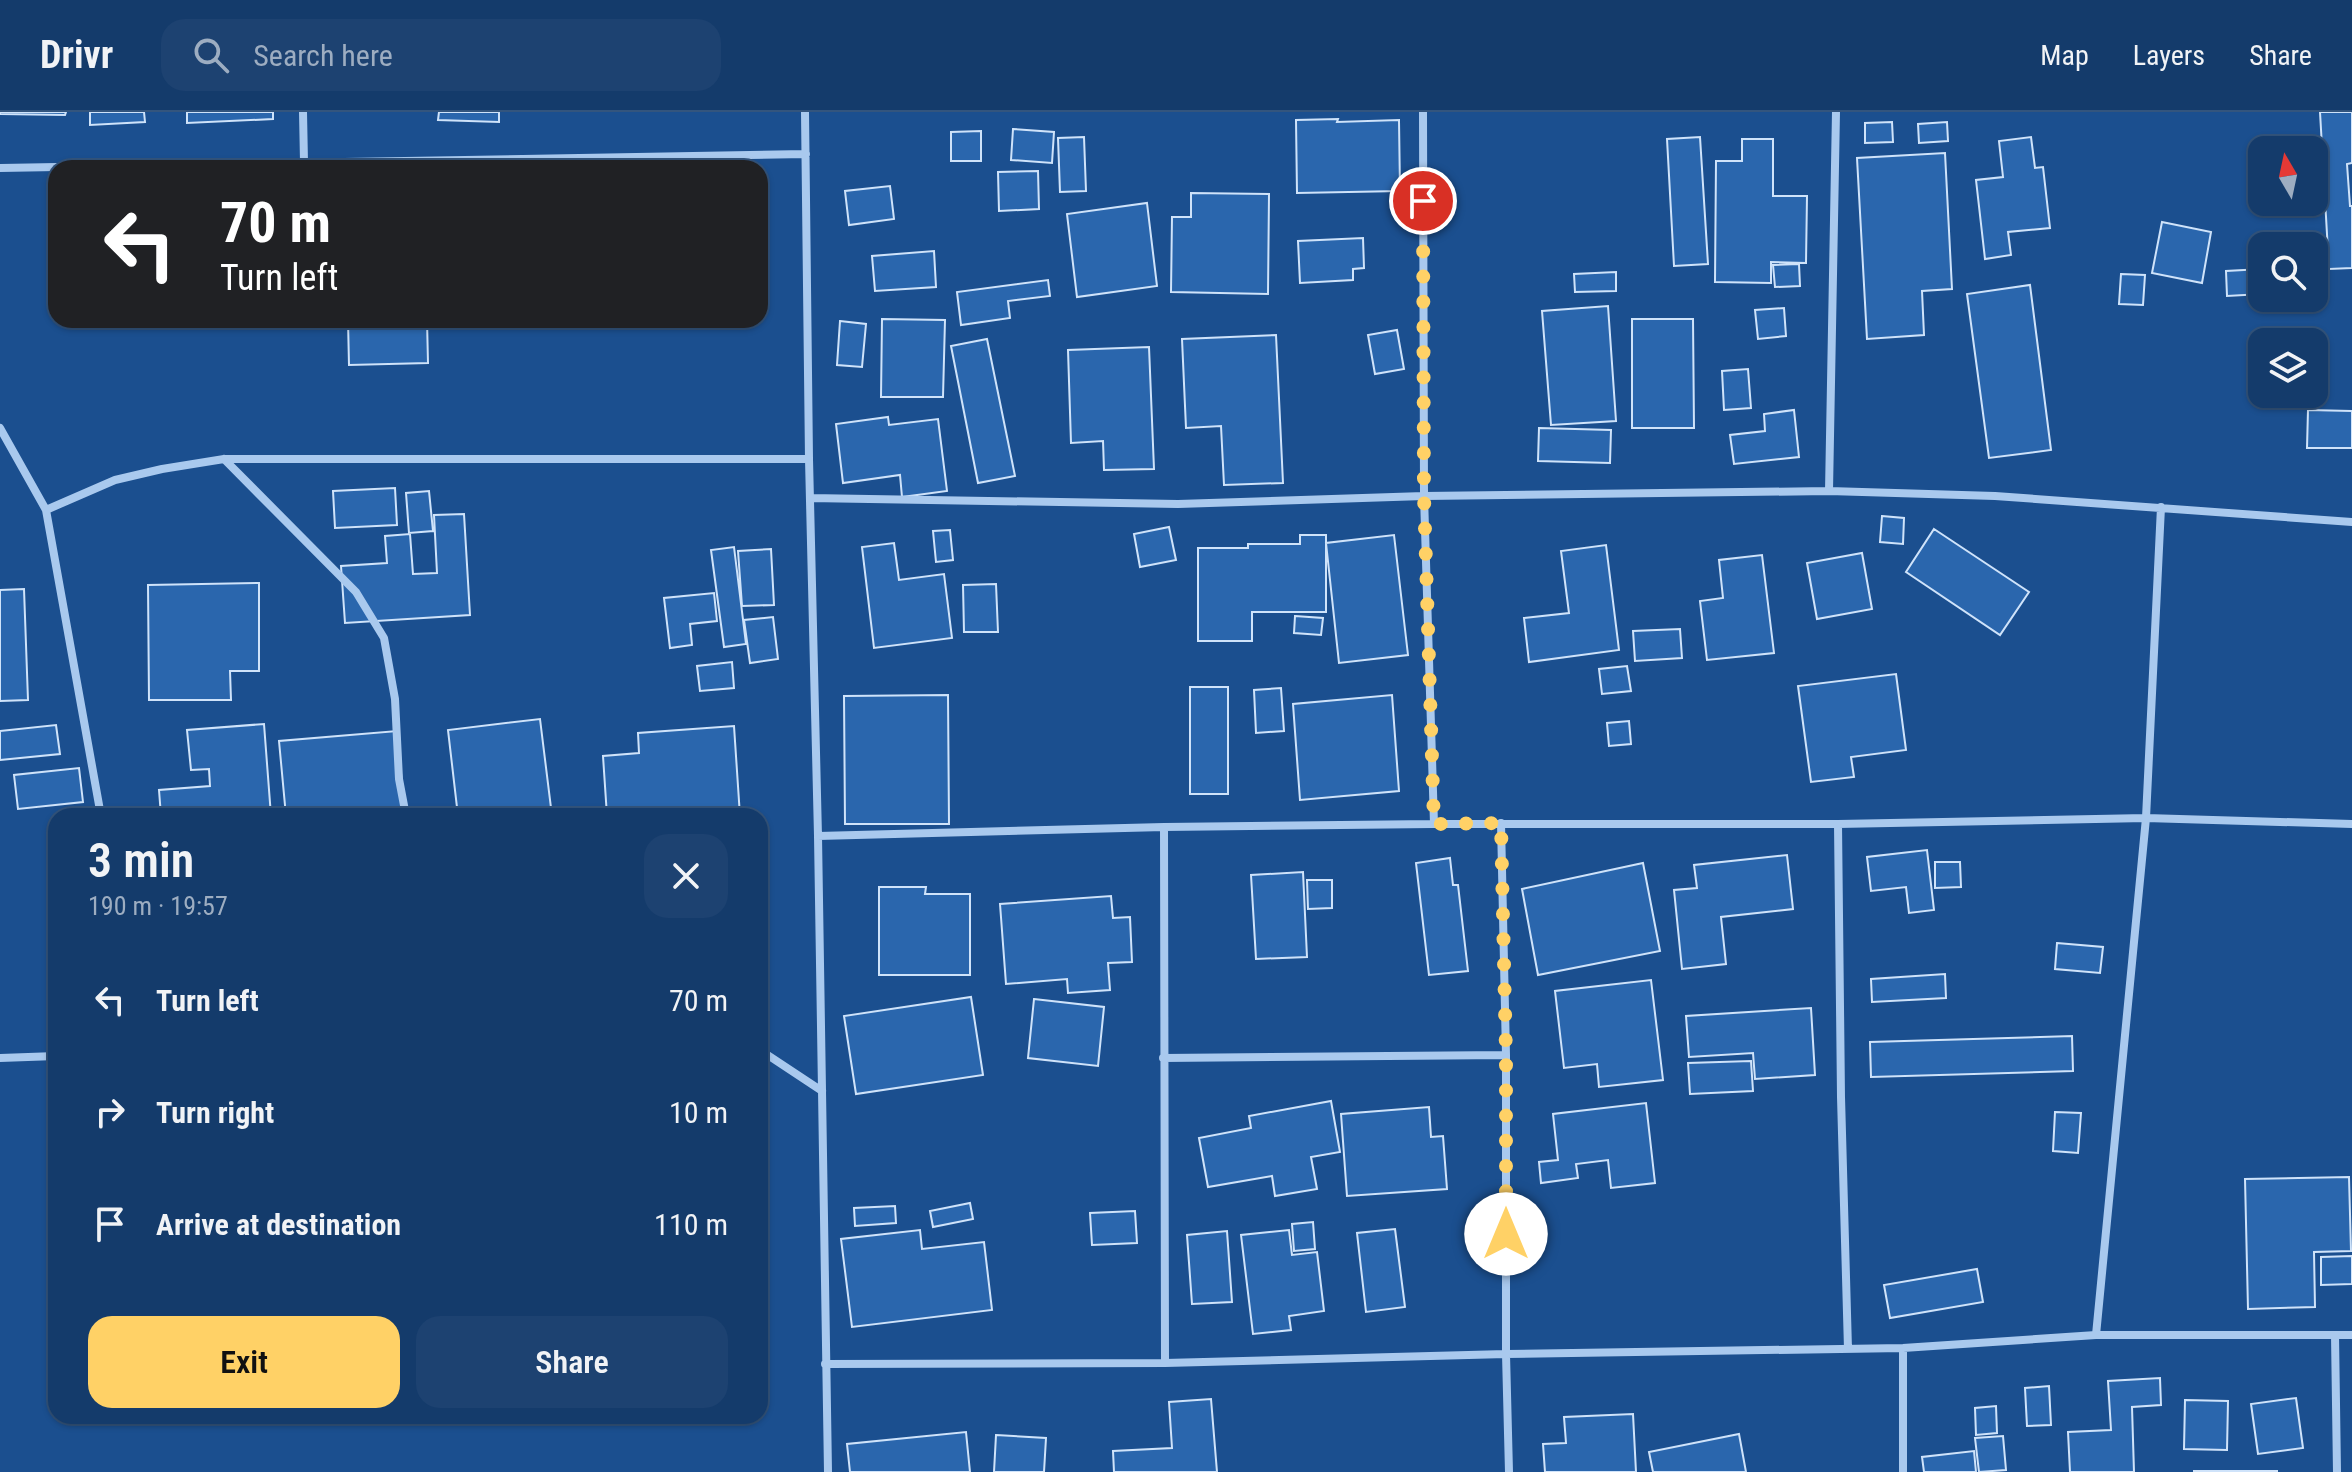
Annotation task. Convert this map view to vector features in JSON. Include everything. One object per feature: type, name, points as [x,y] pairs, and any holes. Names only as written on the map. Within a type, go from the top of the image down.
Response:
[{"type":"street","points":[[303,112],[304,160]]},
{"type":"street","points":[[805,112],[828,1472]]},
{"type":"street","points":[[1423,112],[1424,496],[1434,824]]},
{"type":"street","points":[[1829,491],[1836,112]]},
{"type":"street","points":[[430,160],[806,154]]},
{"type":"street","points":[[0,168],[48,167]]},
{"type":"street","points":[[0,428],[46,510],[100,808]]},
{"type":"street","points":[[46,510],[115,480],[224,459],[809,459]]},
{"type":"street","points":[[224,459],[356,592],[384,638],[395,699],[399,779],[404,808]]},
{"type":"street","points":[[810,498],[1178,504],[1424,496],[1829,491],[1995,496],[2352,522]]},
{"type":"street","points":[[2096,1335],[2146,818],[2161,507]]},
{"type":"street","points":[[818,836],[1164,827],[1501,823],[1838,824],[2146,818],[2352,824]]},
{"type":"street","points":[[1501,823],[1509,1472]]},
{"type":"street","points":[[1838,824],[1848,1349]]},
{"type":"street","points":[[1164,827],[1165,1363]]},
{"type":"street","points":[[768,1055],[822,1091]]},
{"type":"street","points":[[1163,1058],[1506,1055]]},
{"type":"street","points":[[0,1058],[48,1056]]},
{"type":"street","points":[[825,1364],[1165,1363],[1903,1348],[2096,1335],[2352,1335]]},
{"type":"street","points":[[2335,1335],[2337,1472]]},
{"type":"street","points":[[1903,1348],[1903,1472]]},
{"type":"building","points":[[0,112],[66,112],[65,115]]},
{"type":"building","points":[[90,112],[144,112],[145,122],[90,125]]},
{"type":"building","points":[[187,112],[273,112],[273,119],[187,123]]},
{"type":"building","points":[[439,112],[499,112],[499,122],[438,120]]},
{"type":"building","points":[[2320,112],[2352,112],[2352,163],[2347,164],[2352,206],[2352,268],[2329,269],[2326,216],[2328,136],[2321,136]]},
{"type":"building","points":[[1338,119],[1337,122],[1399,120],[1400,191],[1297,193],[1296,120]]},
{"type":"building","points":[[1892,122],[1893,142],[1865,143],[1865,123]]},
{"type":"building","points":[[1947,122],[1948,141],[1919,143],[1918,124]]},
{"type":"building","points":[[1013,129],[1054,132],[1052,163],[1011,160]]},
{"type":"building","points":[[981,131],[981,161],[951,161],[951,132]]},
{"type":"building","points":[[1084,137],[1086,191],[1060,192],[1058,138]]},
{"type":"building","points":[[1700,137],[1708,264],[1674,266],[1667,139]]},
{"type":"building","points":[[2031,137],[2035,168],[2043,167],[2050,228],[2008,232],[2011,255],[1985,259],[1976,180],[2003,177],[1999,141]]},
{"type":"building","points":[[1742,139],[1773,139],[1773,196],[1807,196],[1806,263],[1771,262],[1771,283],[1715,282],[1716,161],[1742,161]]},
{"type":"building","points":[[1945,153],[1952,289],[1922,291],[1924,335],[1867,339],[1857,158]]},
{"type":"building","points":[[1038,171],[1039,209],[999,211],[998,172]]},
{"type":"building","points":[[890,186],[894,219],[849,225],[845,191]]},
{"type":"building","points":[[1191,193],[1269,194],[1268,294],[1171,292],[1172,217],[1191,217]]},
{"type":"building","points":[[1147,203],[1157,286],[1077,297],[1067,214]]},
{"type":"building","points":[[2162,222],[2211,232],[2202,283],[2152,273]]},
{"type":"building","points":[[1363,238],[1364,268],[1353,269],[1353,280],[1300,283],[1298,241]]},
{"type":"building","points":[[934,251],[936,287],[875,291],[872,256]]},
{"type":"building","points":[[1799,264],[1800,286],[1775,287],[1773,265]]},
{"type":"building","points":[[2248,270],[2248,295],[2227,296],[2226,271]]},
{"type":"building","points":[[1616,272],[1616,291],[1575,292],[1574,274]]},
{"type":"building","points":[[2121,274],[2145,275],[2143,305],[2119,304]]},
{"type":"building","points":[[1048,280],[1050,296],[1008,301],[1010,318],[961,325],[957,292]]},
{"type":"building","points":[[2030,285],[2051,450],[1989,458],[1967,294]]},
{"type":"building","points":[[1608,306],[1616,421],[1551,425],[1542,311]]},
{"type":"building","points":[[1784,308],[1786,336],[1758,339],[1755,310]]},
{"type":"building","points":[[882,319],[945,320],[943,397],[881,397]]},
{"type":"building","points":[[1632,319],[1693,319],[1694,428],[1632,428]]},
{"type":"building","points":[[840,321],[866,324],[862,367],[837,365]]},
{"type":"building","points":[[348,328],[427,328],[428,363],[349,365]]},
{"type":"building","points":[[1397,330],[1404,369],[1375,374],[1368,335]]},
{"type":"building","points":[[1276,335],[1283,483],[1224,485],[1221,426],[1186,428],[1182,339]]},
{"type":"building","points":[[987,339],[1015,476],[978,483],[951,346]]},
{"type":"building","points":[[1149,347],[1154,469],[1104,470],[1103,441],[1071,443],[1068,350]]},
{"type":"building","points":[[1748,369],[1751,408],[1724,410],[1722,371]]},
{"type":"building","points":[[1794,410],[1799,457],[1734,464],[1730,435],[1765,431],[1764,414]]},
{"type":"building","points":[[2308,410],[2352,411],[2352,448],[2307,448]]},
{"type":"building","points":[[888,417],[889,425],[938,419],[947,491],[902,497],[900,475],[843,483],[836,424]]},
{"type":"building","points":[[1539,428],[1611,430],[1610,463],[1538,461]]},
{"type":"building","points":[[395,488],[397,525],[335,528],[333,491]]},
{"type":"building","points":[[429,491],[433,531],[409,533],[406,493]]},
{"type":"building","points":[[464,514],[470,615],[345,623],[341,566],[387,563],[385,536],[410,534],[413,574],[437,573],[434,515]]},
{"type":"building","points":[[1882,516],[1904,518],[1903,544],[1880,542]]},
{"type":"building","points":[[1169,527],[1176,560],[1140,567],[1134,534]]},
{"type":"building","points":[[1934,529],[2029,592],[2000,635],[1906,572]]},
{"type":"building","points":[[950,530],[953,560],[936,562],[933,531]]},
{"type":"building","points":[[1300,535],[1326,535],[1326,612],[1252,612],[1252,641],[1198,641],[1198,548],[1300,544]]},
{"type":"building","points":[[1394,535],[1408,655],[1339,663],[1326,543]]},
{"type":"building","points":[[894,543],[899,580],[944,574],[952,638],[874,648],[862,547]]},
{"type":"building","points":[[1606,545],[1619,650],[1529,662],[1524,618],[1569,613],[1561,551]]},
{"type":"building","points":[[734,547],[746,644],[724,647],[711,550]]},
{"type":"building","points":[[771,549],[774,605],[742,606],[738,551]]},
{"type":"building","points":[[1862,553],[1872,609],[1817,619],[1807,563]]},
{"type":"building","points":[[1762,555],[1774,653],[1707,660],[1700,601],[1723,598],[1719,560]]},
{"type":"building","points":[[259,583],[259,671],[230,671],[231,700],[149,700],[148,585]]},
{"type":"building","points":[[996,584],[998,632],[964,632],[963,585]]},
{"type":"building","points":[[24,589],[28,700],[0,701],[0,590]]},
{"type":"building","points":[[714,593],[717,621],[690,624],[692,645],[670,648],[664,598]]},
{"type":"building","points":[[1295,616],[1323,618],[1321,635],[1294,633]]},
{"type":"building","points":[[773,617],[778,659],[750,663],[744,620]]},
{"type":"building","points":[[1680,629],[1682,658],[1635,661],[1633,631]]},
{"type":"building","points":[[732,662],[734,688],[700,691],[697,666]]},
{"type":"building","points":[[1627,666],[1631,691],[1602,694],[1599,669]]},
{"type":"building","points":[[1896,674],[1906,750],[1851,757],[1854,777],[1811,782],[1798,686]]},
{"type":"building","points":[[1190,687],[1228,687],[1228,794],[1190,794]]},
{"type":"building","points":[[1281,688],[1284,731],[1256,733],[1254,690]]},
{"type":"building","points":[[948,695],[949,824],[845,824],[844,696]]},
{"type":"building","points":[[1392,695],[1399,791],[1300,800],[1293,704]]},
{"type":"building","points":[[540,719],[551,808],[457,808],[448,730]]},
{"type":"building","points":[[1629,721],[1631,744],[1609,746],[1607,723]]},
{"type":"building","points":[[264,724],[270,808],[160,808],[159,790],[210,786],[209,769],[191,770],[187,730]]},
{"type":"building","points":[[56,725],[60,754],[0,760],[0,731]]},
{"type":"building","points":[[734,726],[739,808],[606,808],[603,756],[639,753],[638,733]]},
{"type":"building","points":[[397,731],[404,808],[285,808],[279,741]]},
{"type":"building","points":[[79,768],[83,802],[18,809],[14,775]]},
{"type":"building","points":[[1927,850],[1934,910],[1909,913],[1906,887],[1871,891],[1867,857]]},
{"type":"building","points":[[1787,855],[1793,909],[1721,917],[1726,964],[1682,969],[1674,890],[1697,888],[1694,865]]},
{"type":"building","points":[[1450,858],[1453,885],[1458,885],[1468,971],[1429,975],[1416,863]]},
{"type":"building","points":[[1935,862],[1960,862],[1961,887],[1935,888]]},
{"type":"building","points":[[1643,863],[1660,951],[1538,975],[1522,889]]},
{"type":"building","points":[[1303,872],[1307,957],[1256,959],[1251,875]]},
{"type":"building","points":[[1307,880],[1332,880],[1332,908],[1308,909]]},
{"type":"building","points":[[879,887],[926,887],[925,894],[970,894],[970,975],[879,975]]},
{"type":"building","points":[[1111,896],[1113,918],[1130,917],[1132,962],[1108,963],[1110,990],[1068,993],[1067,979],[1006,984],[1000,904]]},
{"type":"building","points":[[2057,943],[2103,947],[2100,973],[2055,969]]},
{"type":"building","points":[[1945,974],[1946,998],[1872,1002],[1871,979]]},
{"type":"building","points":[[1651,980],[1663,1080],[1599,1087],[1597,1064],[1564,1068],[1555,991]]},
{"type":"building","points":[[971,997],[983,1075],[856,1094],[844,1016]]},
{"type":"building","points":[[1034,999],[1104,1007],[1098,1066],[1028,1058]]},
{"type":"building","points":[[1811,1008],[1815,1075],[1755,1079],[1753,1053],[1689,1057],[1686,1016]]},
{"type":"building","points":[[2072,1036],[2073,1071],[1871,1077],[1870,1042]]},
{"type":"building","points":[[1751,1061],[1753,1091],[1690,1094],[1688,1063]]},
{"type":"building","points":[[1331,1101],[1340,1152],[1311,1157],[1317,1189],[1275,1196],[1272,1176],[1208,1187],[1199,1138],[1251,1128],[1249,1116]]},
{"type":"building","points":[[1646,1103],[1655,1183],[1611,1188],[1608,1160],[1576,1164],[1578,1178],[1541,1183],[1539,1162],[1558,1160],[1553,1114]]},
{"type":"building","points":[[1429,1107],[1431,1137],[1443,1136],[1447,1189],[1347,1196],[1341,1114]]},
{"type":"building","points":[[2055,1112],[2081,1113],[2078,1153],[2053,1151]]},
{"type":"building","points":[[2349,1177],[2351,1251],[2314,1252],[2315,1307],[2248,1309],[2245,1179]]},
{"type":"building","points":[[970,1203],[973,1219],[933,1227],[930,1211]]},
{"type":"building","points":[[895,1206],[896,1223],[855,1226],[854,1208]]},
{"type":"building","points":[[1135,1211],[1137,1243],[1092,1245],[1090,1213]]},
{"type":"building","points":[[1313,1222],[1315,1249],[1294,1251],[1292,1224]]},
{"type":"building","points":[[1395,1229],[1405,1307],[1366,1312],[1357,1233]]},
{"type":"building","points":[[920,1230],[922,1249],[984,1242],[992,1310],[852,1327],[841,1239]]},
{"type":"building","points":[[1289,1230],[1292,1255],[1317,1252],[1324,1311],[1289,1316],[1291,1330],[1253,1334],[1241,1235]]},
{"type":"building","points":[[1227,1231],[1232,1302],[1192,1304],[1187,1235]]},
{"type":"building","points":[[2352,1256],[2352,1284],[2321,1285],[2321,1257]]},
{"type":"building","points":[[1977,1269],[1983,1302],[1890,1318],[1884,1285]]},
{"type":"building","points":[[2160,1378],[2161,1405],[2132,1407],[2134,1472],[2070,1472],[2068,1432],[2111,1430],[2108,1381]]},
{"type":"building","points":[[2049,1386],[2051,1425],[2027,1426],[2025,1388]]},
{"type":"building","points":[[2296,1398],[2303,1448],[2258,1454],[2251,1404]]},
{"type":"building","points":[[1211,1399],[1217,1472],[1114,1472],[1113,1451],[1172,1448],[1169,1402]]},
{"type":"building","points":[[2185,1400],[2228,1401],[2227,1450],[2184,1449]]},
{"type":"building","points":[[1996,1406],[1997,1433],[1976,1435],[1975,1408]]},
{"type":"building","points":[[1633,1414],[1636,1472],[1545,1472],[1543,1444],[1566,1443],[1564,1417]]},
{"type":"building","points":[[966,1432],[970,1472],[850,1472],[847,1444]]},
{"type":"building","points":[[1739,1434],[1746,1472],[1653,1472],[1649,1452]]},
{"type":"building","points":[[996,1435],[1046,1438],[1044,1472],[994,1472]]},
{"type":"building","points":[[2003,1436],[2006,1470],[1979,1472],[1975,1438]]},
{"type":"building","points":[[1974,1451],[1976,1472],[1924,1472],[1922,1457]]},
{"type":"building","points":[[2277,1471],[2277,1472],[2194,1472]]},
{"type":"route","points":[[1423,201],[1424,496],[1434,824],[1501,823],[1506,1234]]}]
